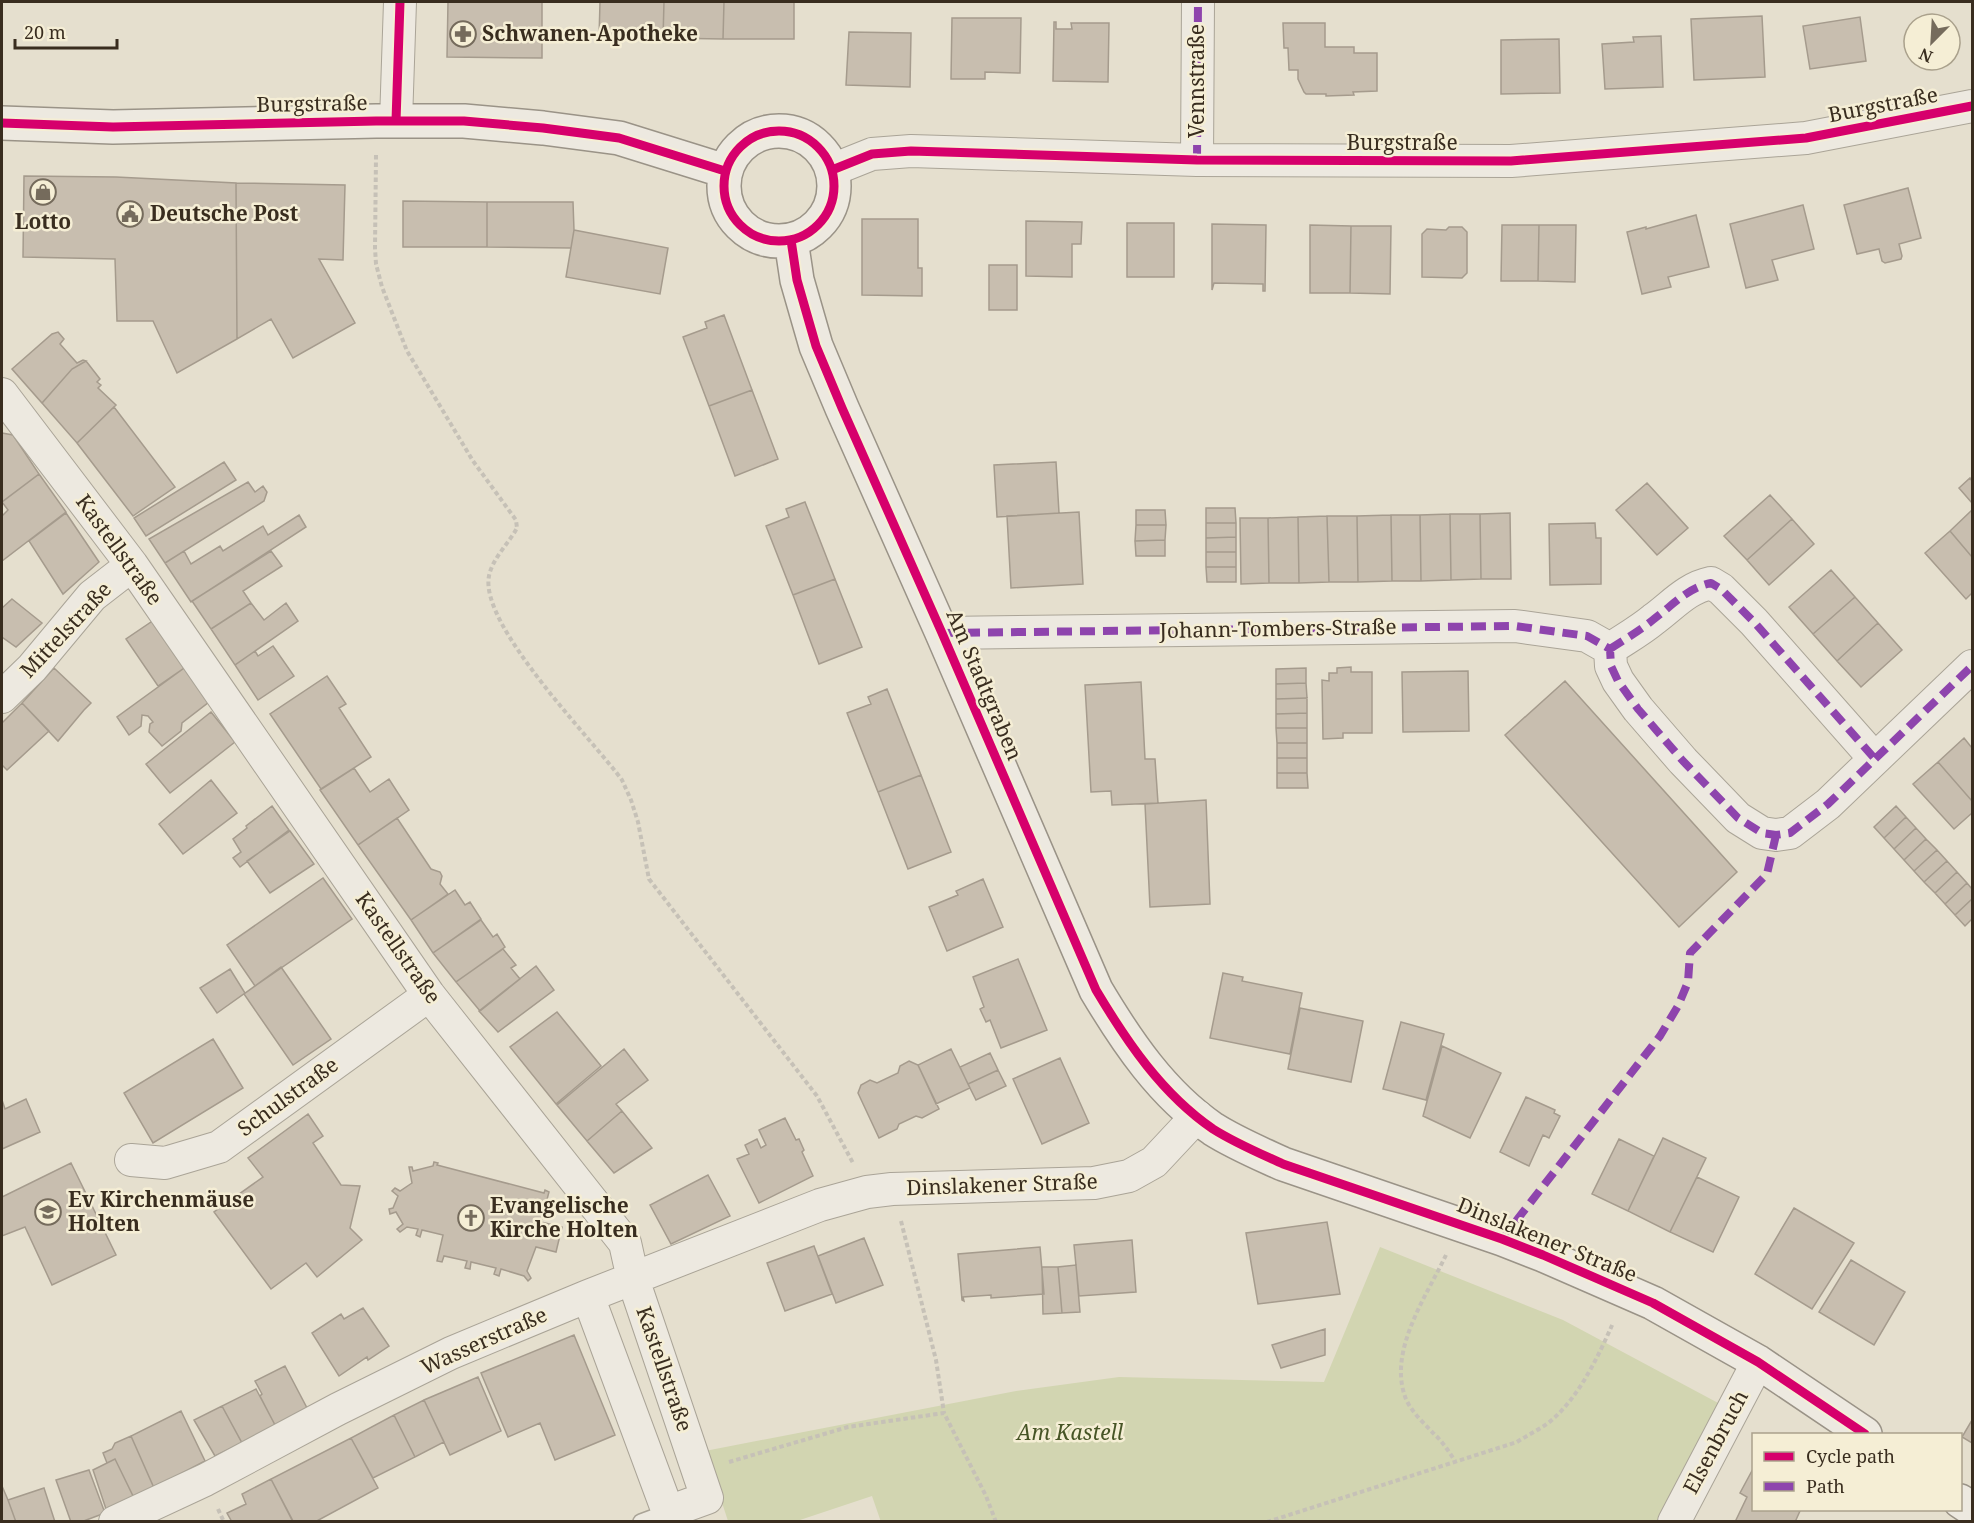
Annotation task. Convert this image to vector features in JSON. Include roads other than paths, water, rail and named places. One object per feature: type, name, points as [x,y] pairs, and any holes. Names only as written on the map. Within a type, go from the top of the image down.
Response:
[{"type":"main road","name":"Burgstraße","points":[[2,123],[113,127],[386,121],[464,122],[543,128],[619,138],[725,171]]},
{"type":"main road","points":[[787,131],[809,139],[825,156],[832,170],[833,198],[824,217],[810,232],[791,240],[771,240],[752,234],[737,221],[726,204],[724,183],[729,161],[743,143],[764,133],[787,131]]},
{"type":"main road","name":"Am Stadtgraben","points":[[791,240],[797,280],[816,346],[1096,990],[1147,1067],[1197,1116]]},
{"type":"main road","name":"Dinslakener Straße","points":[[1197,1116],[1231,1139],[1283,1164],[1461,1224],[1543,1255],[1653,1304],[1758,1362],[1864,1433]]},
{"type":"street","points":[[386,121],[400,2]]},
{"type":"street","name":"Vennstraße","points":[[1197,160],[1198,2]]},
{"type":"street","name":"Burgstraße","points":[[832,170],[872,154],[911,151],[1197,160],[1511,161],[1806,138],[1972,106]]},
{"type":"street","name":"Kastellstraße","points":[[3,400],[132,565],[429,994],[626,1243],[633,1279],[703,1484],[655,1517]]},
{"type":"street","name":"Mittelstraße","points":[[2,697],[32,668],[92,596],[132,565]]},
{"type":"street","points":[[1875,759],[1754,622],[1720,588],[1711,583],[1698,586],[1681,596],[1653,620],[1610,649],[1611,666],[1618,681],[1638,709],[1683,761],[1738,818],[1762,833],[1776,836],[1790,833],[1828,804],[1854,781],[1972,666]]},
{"type":"street","name":"Johann-Tombers-Straße","points":[[942,633],[1515,627],[1587,636],[1610,649]]},
{"type":"street","name":"Schulstraße","points":[[131,1160],[165,1163],[219,1148],[429,994]]},
{"type":"street","name":"Dinslakener Straße","points":[[879,1191],[1094,1183],[1129,1176],[1154,1162],[1197,1116]]},
{"type":"street","name":"Wasserstraße","points":[[115,1521],[205,1480],[338,1409],[452,1353],[588,1296],[820,1205],[879,1191]]},
{"type":"street","points":[[588,1296],[655,1517]]},
{"type":"street","name":"Elsenbruch","points":[[1674,1521],[1758,1362]]},
{"type":"place","name":"Schwanen-Apotheke","points":[[463,34]]},
{"type":"place","name":"Lotto","points":[[43,192]]},
{"type":"place","name":"Deutsche Post","points":[[130,214]]},
{"type":"place","name":"Ev Kirchenmäuse Holten","points":[[48,1212]]},
{"type":"place","name":"Evangelische Kirche Holten","points":[[471,1218]]},
{"type":"park label","name":"Am Kastell","points":[[1070,1433]]}]
